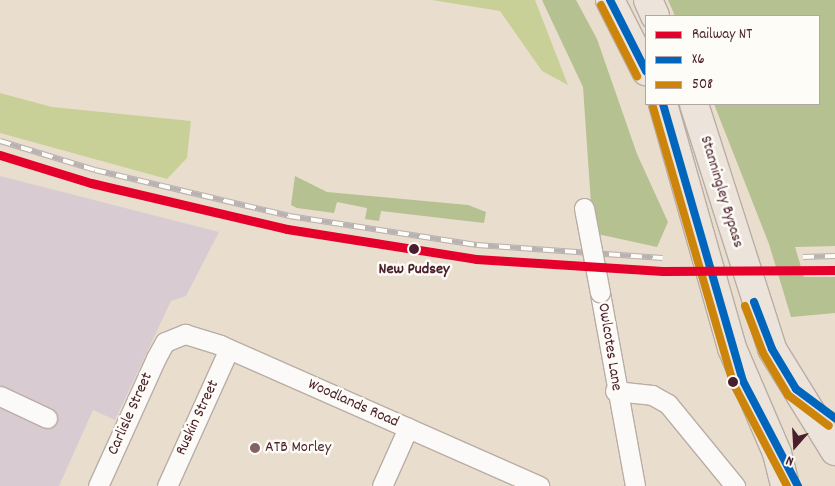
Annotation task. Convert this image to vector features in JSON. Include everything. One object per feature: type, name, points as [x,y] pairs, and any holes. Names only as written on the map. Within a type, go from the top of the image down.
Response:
[{"type":"highway","points":[[610,0],[645,68]]},
{"type":"highway","points":[[648,0],[655,15]]},
{"type":"highway","name":"Stanningley Bypass","points":[[664,105],[735,356],[777,454],[785,486]]},
{"type":"highway","name":"Stanningley Bypass","points":[[694,105],[751,294],[772,349],[835,451]]},
{"type":"highway","points":[[796,389],[835,418]]},
{"type":"highway","points":[[777,454],[798,486]]},
{"type":"street","name":"Owlcotes Lane","points":[[584,208],[600,293],[615,391],[635,486]]},
{"type":"street","name":"Woodlands Road","points":[[165,342],[185,334],[229,349],[539,486]]},
{"type":"street","name":"Carlisle Street","points":[[98,486],[165,342]]},
{"type":"street","name":"Ruskin Street","points":[[167,486],[229,349]]},
{"type":"street","points":[[615,391],[652,395],[668,404],[736,486]]},
{"type":"street","points":[[0,396],[47,418]]},
{"type":"street","points":[[382,486],[408,428]]},
{"type":"shaded area","points":[[0,176],[219,232],[186,296],[171,301],[115,420],[93,410],[59,486],[0,486]]},
{"type":"green space","points":[[432,0],[535,0],[568,85],[542,71],[500,11]]},
{"type":"green space","points":[[542,0],[576,0],[597,39],[637,154],[668,222],[657,247],[593,233],[583,87]]},
{"type":"green space","points":[[668,0],[835,0],[835,246],[795,247],[804,277],[835,277],[835,313],[791,317],[769,244],[714,105],[820,105],[820,15],[675,15]]},
{"type":"green space","points":[[0,93],[52,107],[191,121],[187,158],[167,179],[0,133]]},
{"type":"green space","points":[[295,176],[327,192],[468,205],[486,212],[484,223],[381,211],[379,221],[365,219],[367,208],[337,202],[334,213],[297,208],[291,205]]},
{"type":"railway","points":[[0,141],[95,170],[289,216],[477,245],[663,258]]},
{"type":"railway","points":[[803,257],[835,256]]},
{"type":"rail line","name":"NT","points":[[0,155],[91,183],[287,229],[476,259],[663,271],[835,270]]},
{"type":"transit line","name":"X6","points":[[610,0],[645,69]]},
{"type":"transit line","name":"508","points":[[601,5],[637,76]]},
{"type":"transit line","name":"X6","points":[[663,105],[743,381],[798,486]]},
{"type":"transit line","name":"508","points":[[653,107],[734,385],[787,486]]},
{"type":"transit line","name":"X6","points":[[754,302],[772,349],[796,389],[835,418]]},
{"type":"transit line","name":"508","points":[[745,306],[763,353],[788,395],[829,426]]},
{"type":"place","name":"New Pudsey","points":[[414,249]]},
{"type":"place","name":"ATB Morley","points":[[255,448]]}]
